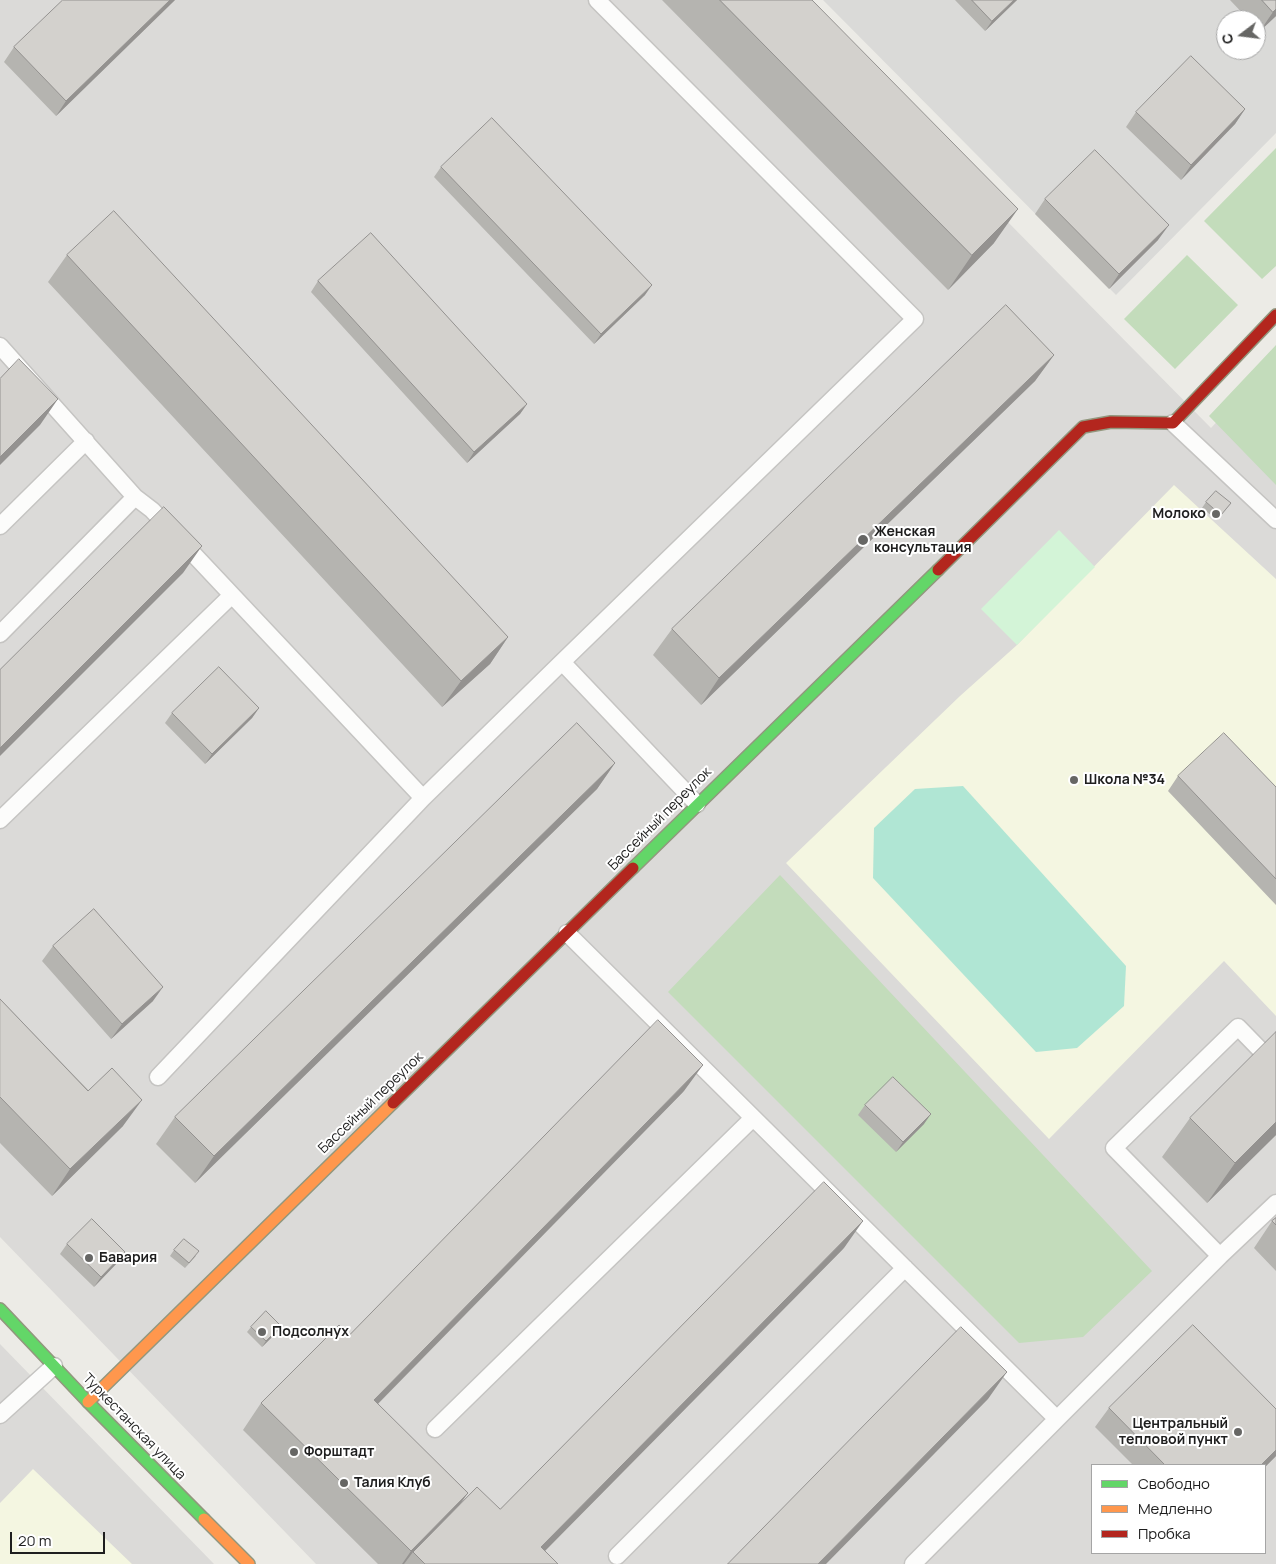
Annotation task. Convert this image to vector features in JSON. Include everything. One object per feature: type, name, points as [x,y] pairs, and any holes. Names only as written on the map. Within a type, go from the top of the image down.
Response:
[{"type":"street","points":[[1173,423],[1276,315]]},
{"type":"street","name":"Бассейный переулок","points":[[88,1402],[1083,427],[1111,422],[1173,423]]},
{"type":"street","name":"Туркестанская улица","points":[[0,1309],[88,1402],[249,1564]]},
{"type":"lane","points":[[158,1077],[423,798],[915,318],[597,0]]},
{"type":"lane","points":[[0,346],[136,497],[152,510],[423,798]]},
{"type":"lane","points":[[1173,423],[1276,520]]},
{"type":"lane","points":[[0,526],[86,440]]},
{"type":"lane","points":[[0,634],[136,497]]},
{"type":"lane","points":[[0,820],[232,595]]},
{"type":"lane","points":[[562,662],[697,804]]},
{"type":"lane","points":[[567,933],[1057,1419]]},
{"type":"lane","points":[[1220,1256],[1114,1148],[1238,1027],[1276,1066]]},
{"type":"lane","points":[[435,1428],[753,1118]]},
{"type":"lane","points":[[913,1564],[1220,1256],[1276,1204]]},
{"type":"lane","points":[[618,1556],[905,1268]]},
{"type":"lane","points":[[0,1414],[54,1366]]},
{"type":"shaded area","points":[[0,0],[789,0],[1211,428],[1276,359],[1276,1564],[316,1564],[0,1237]]},
{"type":"shaded area","points":[[823,0],[1276,0],[1276,133],[1116,295]]},
{"type":"shaded area","name":"Школа №34","points":[[1174,485],[1276,579],[1276,1016],[1224,961],[1049,1139],[786,863],[960,696],[1017,645]]},
{"type":"shaded area","points":[[0,1344],[214,1564],[0,1564]]},
{"type":"shaded area","points":[[33,1469],[132,1564],[0,1564],[0,1503]]},
{"type":"green space","points":[[1276,148],[1276,266],[1262,279],[1204,221]]},
{"type":"green space","points":[[1187,255],[1238,305],[1175,369],[1124,319]]},
{"type":"green space","points":[[1276,345],[1276,485],[1209,416]]},
{"type":"green space","points":[[1059,530],[1095,567],[1017,645],[981,609]]},
{"type":"green space","points":[[963,786],[1126,966],[1124,1006],[1077,1048],[1036,1052],[873,878],[874,828],[915,789]]},
{"type":"green space","points":[[780,875],[1152,1271],[1083,1337],[1019,1343],[668,992]]},
{"type":"building","points":[[63,0],[170,0],[66,101],[14,47]]},
{"type":"building","points":[[720,0],[812,0],[1018,209],[972,255]]},
{"type":"building","points":[[972,0],[1014,0],[992,21]]},
{"type":"building","points":[[1262,0],[1276,0],[1276,9],[1273,12]]},
{"type":"building","points":[[1191,56],[1245,109],[1191,165],[1136,112]]},
{"type":"building","points":[[492,118],[652,285],[601,334],[441,167]]},
{"type":"building","points":[[1095,150],[1169,225],[1119,274],[1045,199]]},
{"type":"building","points":[[114,211],[508,637],[461,681],[67,255]]},
{"type":"building","points":[[371,233],[527,404],[474,452],[318,281]]},
{"type":"building","points":[[1006,305],[1054,355],[719,678],[672,629]]},
{"type":"building","points":[[19,359],[58,399],[0,457],[0,379]]},
{"type":"building","points":[[1216,491],[1231,503],[1221,515],[1206,502]]},
{"type":"building","points":[[164,507],[202,546],[0,748],[0,670]]},
{"type":"building","points":[[219,667],[259,708],[212,754],[172,713]]},
{"type":"building","points":[[577,723],[615,763],[214,1156],[175,1117]]},
{"type":"building","points":[[1224,733],[1276,787],[1276,879],[1178,776]]},
{"type":"building","points":[[94,909],[163,987],[122,1024],[53,946]]},
{"type":"building","points":[[0,999],[88,1091],[112,1068],[142,1100],[70,1169],[0,1097]]},
{"type":"building","points":[[658,1020],[703,1065],[374,1400],[468,1493],[411,1551],[261,1403],[339,1325],[349,1335]]},
{"type":"building","points":[[1276,1032],[1276,1122],[1235,1163],[1190,1118]]},
{"type":"building","points":[[893,1077],[931,1114],[903,1142],[865,1105]]},
{"type":"building","points":[[824,1182],[863,1221],[541,1547],[558,1564],[425,1564],[413,1552],[477,1487],[500,1509]]},
{"type":"building","name":"Бавария","points":[[92,1219],[125,1252],[101,1277],[67,1244]]},
{"type":"building","points":[[184,1239],[199,1251],[189,1263],[174,1250]]},
{"type":"building","name":"Подсолнух","points":[[266,1311],[281,1326],[266,1341],[251,1327]]},
{"type":"building","points":[[1193,1325],[1276,1409],[1276,1450],[1262,1464],[1164,1464],[1109,1408]]},
{"type":"building","points":[[961,1327],[1007,1372],[818,1564],[728,1564]]},
{"type":"traffic: fast","points":[[633,868],[938,570]]},
{"type":"traffic: fast","points":[[0,1309],[88,1402],[204,1519]]},
{"type":"traffic: slow","points":[[88,1402],[393,1103]]},
{"type":"traffic: slow","points":[[204,1519],[249,1564]]},
{"type":"traffic: jam","points":[[938,570],[1083,427],[1111,422],[1173,423],[1276,315]]},
{"type":"traffic: jam","points":[[393,1103],[633,868]]},
{"type":"place","name":"Молоко","points":[[1216,514]]},
{"type":"place","name":"Женская консультация","points":[[863,540]]},
{"type":"place","name":"Школа №34","points":[[1074,780]]},
{"type":"place","name":"Бавария","points":[[89,1258]]},
{"type":"place","name":"Подсолнух","points":[[262,1332]]},
{"type":"place","name":"Центральный тепловой пункт","points":[[1238,1432]]},
{"type":"place","name":"Форштадт","points":[[294,1452]]},
{"type":"place","name":"Талия Клуб","points":[[344,1483]]}]
